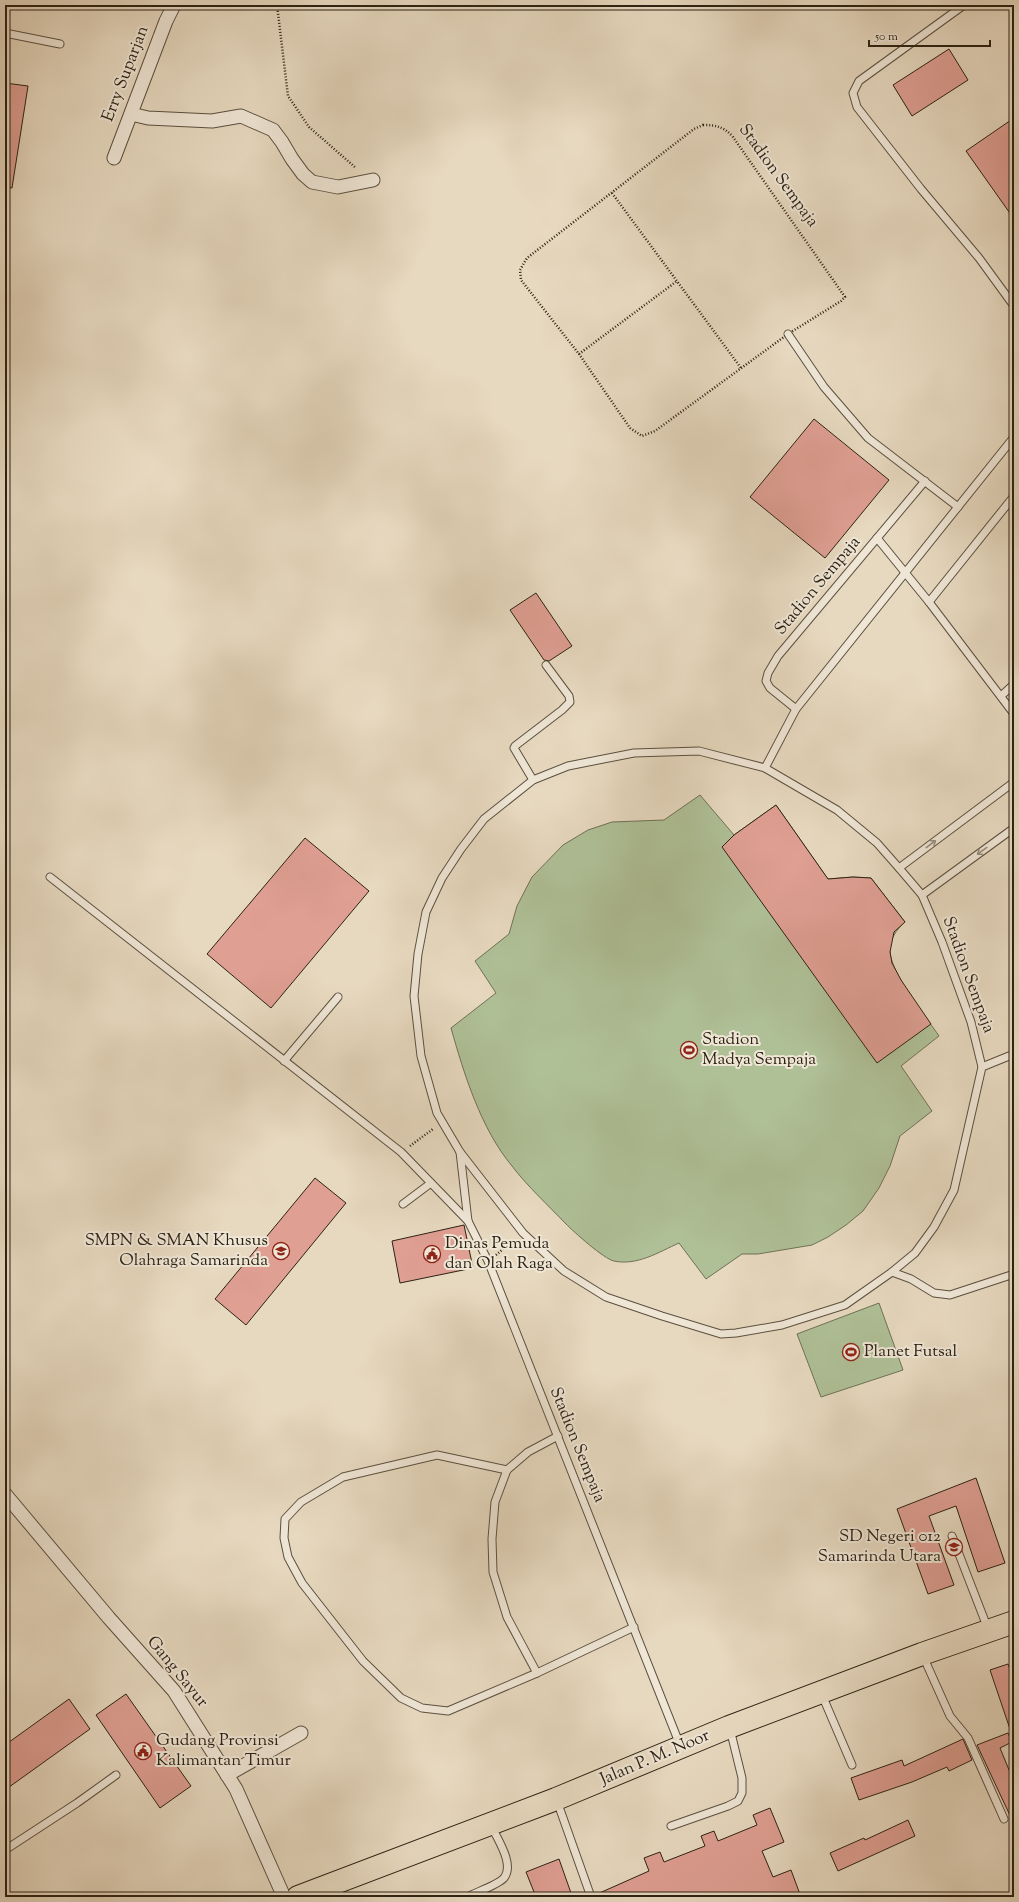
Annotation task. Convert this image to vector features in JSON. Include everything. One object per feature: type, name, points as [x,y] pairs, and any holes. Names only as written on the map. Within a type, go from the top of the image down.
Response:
[{"type":"highway","name":"Jalan P. M. Noor","points":[[298,1897],[556,1799],[729,1727],[922,1654],[1014,1622]]},
{"type":"street","name":"Erry Suparjan","points":[[114,158],[166,21],[174,5]]},
{"type":"street","points":[[131,114],[148,118],[212,121],[241,116],[273,130],[303,174],[312,182],[338,187],[373,180]]},
{"type":"street","name":"Gang Sayur","points":[[5,1494],[109,1618],[174,1691],[236,1790],[284,1897]]},
{"type":"street","points":[[227,1775],[301,1733]]},
{"type":"lane","points":[[964,5],[859,81],[853,93],[857,107],[921,189],[979,258],[1014,306]]},
{"type":"lane","points":[[5,33],[60,44]]},
{"type":"lane","points":[[788,334],[824,387],[868,438],[958,507]]},
{"type":"lane","points":[[765,768],[796,708],[906,574],[1014,437]]},
{"type":"lane","name":"Stadion Sempaja","points":[[796,708],[770,688],[766,681],[768,673],[778,656],[925,481]]},
{"type":"lane","points":[[928,602],[1014,496]]},
{"type":"lane","points":[[877,538],[1014,714]]},
{"type":"lane","points":[[532,780],[514,748],[570,702],[569,696],[546,664]]},
{"type":"lane","points":[[1001,696],[1014,684]]},
{"type":"lane","name":"Stadion Sempaja","points":[[699,751],[765,768],[837,810],[877,843],[922,895],[942,942],[971,1022],[982,1067],[954,1190],[934,1227],[915,1253],[892,1272],[845,1305],[782,1326],[736,1334],[721,1334],[606,1297],[564,1271],[523,1233],[460,1152],[438,1113],[421,1056],[414,996],[418,954],[426,912],[442,878],[461,849],[484,819],[532,780],[568,766],[634,753],[699,751]]},
{"type":"lane","points":[[899,868],[1014,782]]},
{"type":"lane","points":[[922,895],[1014,828]]},
{"type":"lane","points":[[50,877],[401,1152],[468,1221]]},
{"type":"lane","points":[[284,1061],[338,997]]},
{"type":"lane","points":[[982,1067],[1014,1054]]},
{"type":"lane","name":"Stadion Sempaja","points":[[460,1152],[468,1221],[488,1261],[681,1747]]},
{"type":"lane","points":[[403,1204],[431,1183]]},
{"type":"lane","points":[[892,1272],[911,1279],[934,1293],[950,1295],[1014,1274]]},
{"type":"lane","points":[[537,1673],[507,1617],[493,1572],[492,1538],[495,1502],[507,1470],[528,1452],[558,1436]]},
{"type":"lane","points":[[507,1470],[437,1455],[342,1477],[301,1502],[285,1519],[284,1538],[288,1557],[302,1583],[363,1660],[401,1698],[422,1708],[448,1711],[537,1673],[634,1627]]},
{"type":"lane","points":[[952,1536],[989,1631]]},
{"type":"lane","points":[[922,1654],[950,1716],[968,1738],[1004,1819]]},
{"type":"lane","points":[[821,1693],[852,1764]]},
{"type":"lane","points":[[671,1826],[738,1801],[742,1793],[742,1778],[729,1727]]},
{"type":"lane","points":[[5,1850],[77,1803],[116,1775]]},
{"type":"lane","points":[[556,1799],[591,1897]]},
{"type":"lane","points":[[467,1897],[503,1879],[508,1871],[507,1860],[490,1823]]},
{"type":"path","points":[[276,5],[288,96],[309,127],[348,163],[373,180]]},
{"type":"path","name":"Stadion Sempaja","points":[[703,125],[715,125],[726,129],[845,297],[788,334],[655,431],[642,436],[630,428],[579,354],[520,280],[520,270],[527,258],[612,193],[694,130],[703,125]]},
{"type":"path","points":[[612,193],[741,368]]},
{"type":"path","points":[[579,354],[677,281]]},
{"type":"path","points":[[401,1152],[443,1122]]},
{"type":"path","points":[[488,1261],[523,1233]]},
{"type":"green space","name":"Stadion Madya Sempaja","points":[[700,795],[734,835],[776,805],[828,879],[853,877],[871,878],[905,922],[892,939],[890,951],[892,960],[902,982],[939,1036],[901,1066],[932,1111],[900,1136],[890,1166],[879,1188],[863,1211],[828,1237],[812,1245],[758,1254],[742,1254],[706,1279],[679,1243],[639,1260],[631,1262],[614,1261],[597,1251],[566,1224],[518,1174],[491,1135],[468,1082],[451,1028],[496,993],[475,961],[509,934],[517,906],[532,877],[563,845],[588,830],[612,822],[664,820]]},
{"type":"green space","name":"Planet Futsal","points":[[879,1303],[903,1370],[821,1397],[797,1334]]},
{"type":"building","points":[[949,49],[968,80],[912,116],[893,85]]},
{"type":"building","points":[[5,83],[28,86],[12,188],[5,187]]},
{"type":"building","points":[[1014,118],[1014,219],[966,151]]},
{"type":"building","points":[[814,419],[889,480],[825,558],[750,497]]},
{"type":"building","points":[[536,593],[572,646],[549,661],[544,660],[510,610]]},
{"type":"building","points":[[776,805],[828,879],[853,877],[871,878],[905,922],[894,932],[890,952],[892,963],[901,980],[931,1024],[877,1063],[722,847],[734,835]]},
{"type":"building","points":[[305,838],[369,891],[271,1008],[207,954]]},
{"type":"building","name":"SMPN & SMAN Khusus Olahraga Samarinda","points":[[315,1178],[346,1203],[246,1325],[215,1299]]},
{"type":"building","name":"Dinas Pemuda dan Olah Raga","points":[[464,1225],[473,1268],[400,1283],[392,1241]]},
{"type":"building","points":[[976,1478],[1005,1563],[978,1572],[956,1506],[929,1516],[954,1585],[928,1594],[897,1509]]},
{"type":"building","points":[[1008,1664],[1014,1680],[1014,1734],[1012,1735],[990,1670]]},
{"type":"building","name":"Gudang Provinsi Kalimantan Timur","points":[[126,1694],[191,1786],[160,1808],[96,1715]]},
{"type":"building","points":[[69,1699],[90,1729],[5,1790],[5,1745]]},
{"type":"building","points":[[1008,1733],[1012,1742],[1000,1748],[1014,1782],[1014,1824],[977,1745]]},
{"type":"building","points":[[963,1739],[972,1760],[949,1771],[947,1767],[912,1782],[859,1800],[851,1778],[902,1760],[904,1766]]},
{"type":"building","points":[[770,1808],[784,1842],[762,1851],[773,1877],[791,1870],[801,1897],[596,1897],[595,1895],[649,1871],[644,1858],[660,1852],[664,1862],[705,1846],[701,1836],[714,1831],[718,1841],[757,1825],[753,1815]]},
{"type":"building","points":[[908,1820],[915,1836],[838,1871],[830,1853],[864,1838],[865,1840]]},
{"type":"building","points":[[559,1859],[571,1893],[561,1897],[536,1897],[526,1872]]},
{"type":"place","name":"Stadion Madya Sempaja","points":[[689,1050]]},
{"type":"place","name":"SMPN & SMAN Khusus Olahraga Samarinda","points":[[281,1251]]},
{"type":"place","name":"Dinas Pemuda dan Olah Raga","points":[[432,1254]]},
{"type":"place","name":"Planet Futsal","points":[[851,1352]]},
{"type":"place","name":"SD Negeri 012 Samarinda Utara","points":[[954,1547]]},
{"type":"place","name":"Gudang Provinsi Kalimantan Timur","points":[[143,1751]]}]
